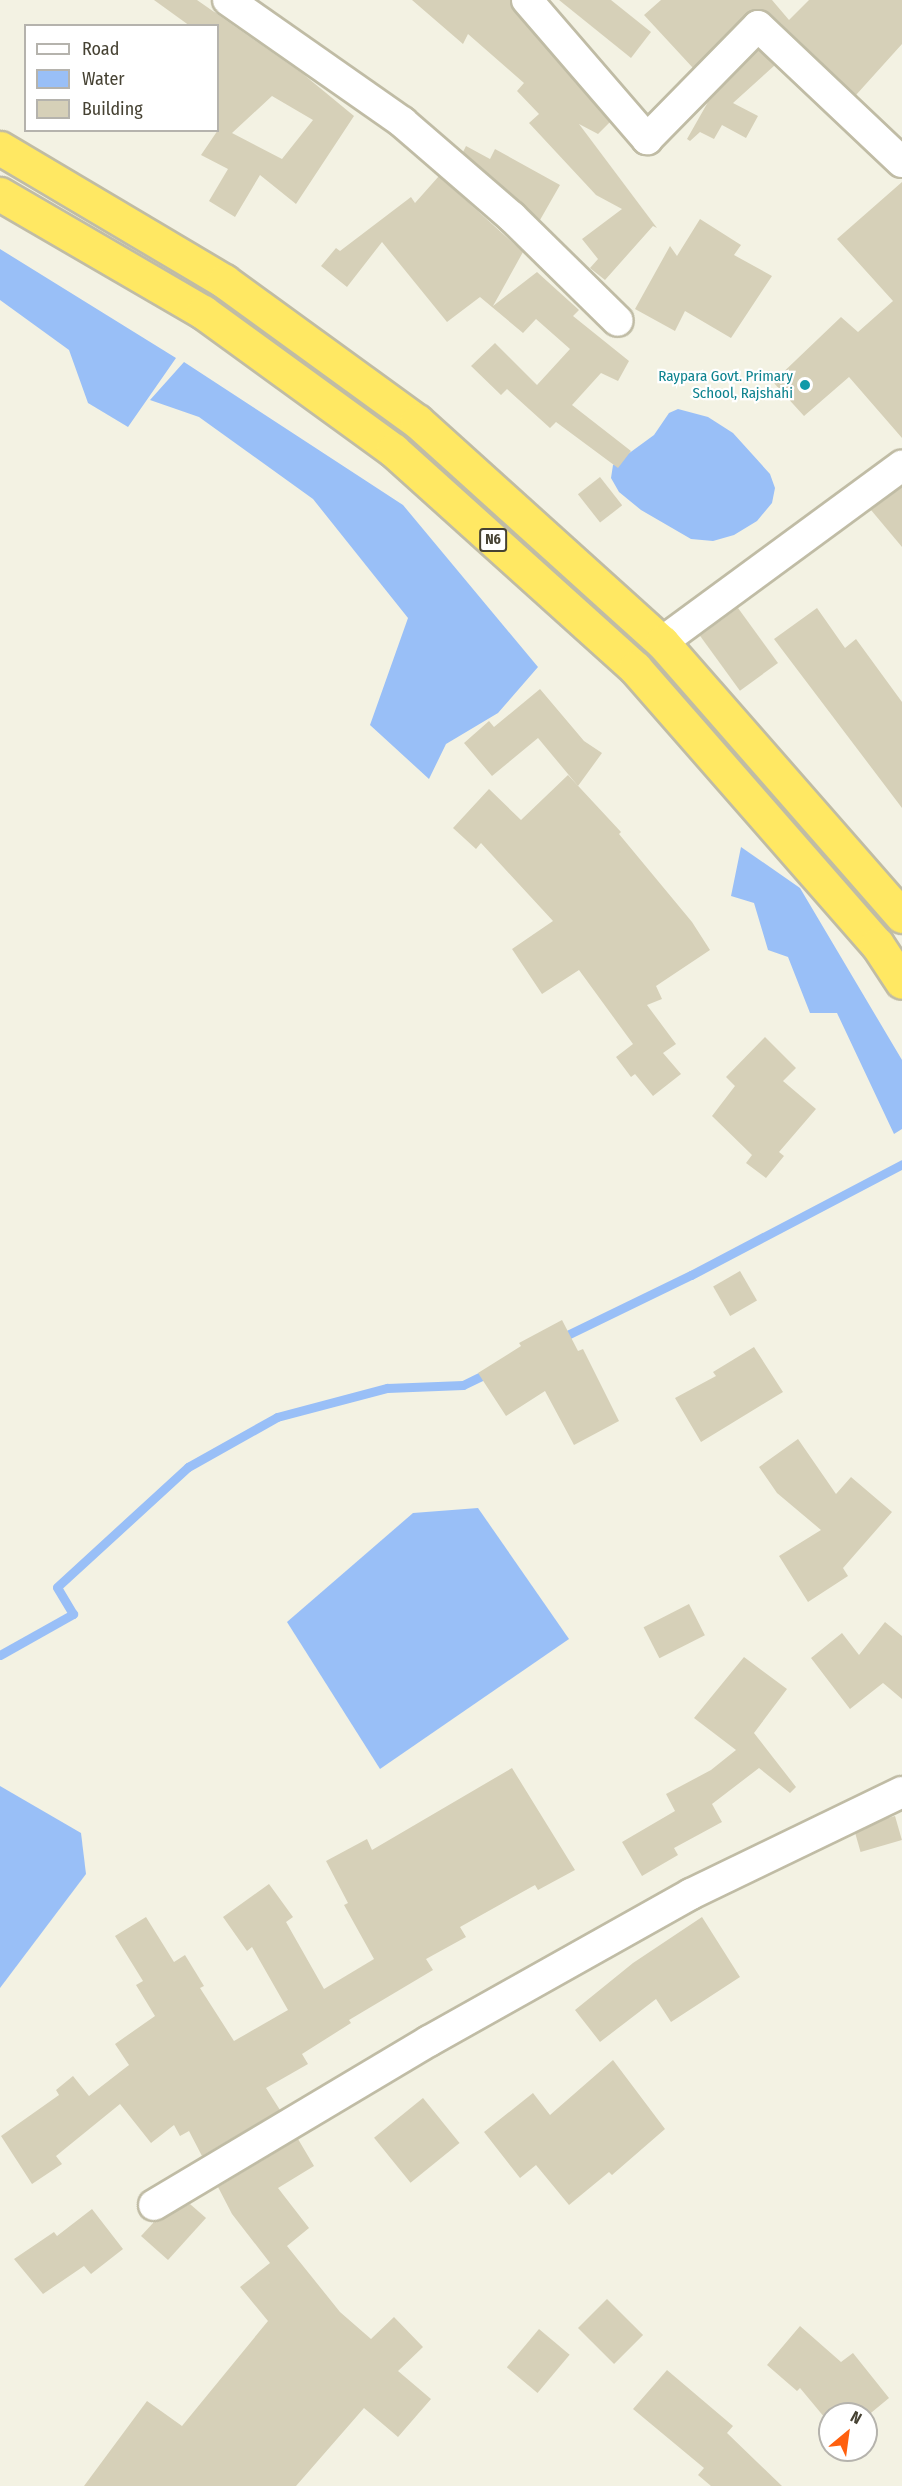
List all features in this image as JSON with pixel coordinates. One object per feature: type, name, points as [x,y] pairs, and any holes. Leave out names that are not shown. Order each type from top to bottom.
[{"type":"highway","name":"N6","points":[[0,148],[224,281],[417,421],[662,642],[902,916]]},
{"type":"highway","name":"N6","points":[[0,194],[203,312],[393,450],[636,668],[876,944],[902,982]]},
{"type":"street","points":[[228,0],[402,122],[512,217],[618,321]]},
{"type":"street","points":[[527,0],[647,139],[758,26],[902,162]]},
{"type":"street","points":[[662,642],[902,466]]},
{"type":"street","points":[[154,2205],[429,2041],[691,1894],[902,1792]]},
{"type":"water","points":[[0,249],[176,358],[128,427],[88,403],[69,350],[0,300]]},
{"type":"water","points":[[184,362],[403,505],[538,667],[498,713],[446,744],[429,779],[370,725],[408,618],[313,499],[199,417],[150,400]]},
{"type":"water","points":[[678,409],[708,417],[733,433],[770,474],[775,488],[772,503],[757,521],[734,535],[713,541],[691,539],[641,510],[619,492],[611,478],[613,465],[654,435],[669,413]]},
{"type":"water","points":[[741,847],[800,888],[902,1060],[902,1129],[894,1134],[837,1013],[810,1013],[788,957],[768,950],[754,903],[731,896]]},
{"type":"water","points":[[478,1508],[569,1639],[380,1769],[287,1622],[413,1513]]},
{"type":"water","points":[[0,1786],[81,1833],[86,1874],[0,1988]]},
{"type":"building","points":[[154,0],[197,0],[303,74],[354,116],[296,204],[260,175],[235,217],[209,201],[228,169],[201,155],[217,132],[219,132],[219,24],[187,24]],"holes":[[[272,96],[313,120],[282,159],[232,133]]]},
{"type":"building","points":[[412,0],[510,0],[514,11],[610,122],[598,134],[579,124],[657,228],[653,226],[605,280],[590,268],[598,259],[582,239],[622,209],[596,195],[529,123],[539,114],[517,91],[524,83],[468,34],[463,44]]},
{"type":"building","points":[[559,0],[611,0],[651,32],[631,58]]},
{"type":"building","points":[[661,0],[772,0],[789,20],[809,0],[902,0],[902,44],[856,95],[770,13],[754,9],[693,68],[644,15]]},
{"type":"building","points":[[758,50],[775,65],[733,103],[758,116],[746,138],[722,125],[714,139],[700,132],[690,141],[687,139],[708,102]]},
{"type":"building","points":[[466,146],[490,159],[495,149],[560,185],[540,220],[463,152]]},
{"type":"building","points":[[439,176],[523,252],[493,306],[537,272],[579,310],[573,316],[629,361],[618,381],[601,373],[572,405],[631,451],[618,468],[556,422],[550,428],[507,389],[501,395],[471,366],[495,343],[537,385],[570,349],[536,319],[523,333],[480,297],[447,322],[382,242],[347,287],[321,266],[336,248],[340,251],[411,197],[415,203]]},
{"type":"building","points":[[902,182],[902,438],[849,377],[804,416],[773,382],[841,317],[858,332],[893,301],[837,239]]},
{"type":"building","points":[[700,219],[741,245],[734,255],[772,276],[731,338],[685,311],[675,331],[635,309],[670,246],[677,256]]},
{"type":"building","points":[[600,477],[622,505],[600,523],[578,494]]},
{"type":"building","points":[[902,487],[902,547],[871,510]]},
{"type":"building","points":[[738,608],[778,663],[740,691],[700,636]]},
{"type":"building","points":[[817,608],[845,648],[856,639],[902,702],[902,808],[774,639]]},
{"type":"building","points":[[540,689],[584,741],[602,753],[578,786],[538,738],[492,776],[464,743],[489,721],[494,727]]},
{"type":"building","points":[[568,775],[621,832],[619,834],[692,922],[710,950],[656,986],[662,999],[647,1005],[676,1044],[663,1053],[681,1074],[653,1096],[635,1074],[631,1077],[616,1057],[633,1044],[579,970],[542,994],[512,949],[553,921],[481,843],[476,849],[453,828],[489,789],[521,820]]},
{"type":"building","points":[[765,1037],[796,1068],[783,1081],[816,1109],[779,1152],[784,1156],[766,1178],[746,1163],[752,1155],[712,1116],[735,1086],[726,1077]]},
{"type":"building","points":[[740,1271],[757,1300],[730,1316],[713,1286]]},
{"type":"building","points":[[562,1320],[578,1351],[583,1349],[619,1421],[574,1445],[545,1391],[506,1416],[478,1373],[521,1346],[519,1343]]},
{"type":"building","points":[[754,1347],[783,1392],[701,1442],[675,1398],[716,1376],[713,1372]]},
{"type":"building","points":[[798,1439],[836,1494],[851,1477],[892,1512],[843,1568],[848,1576],[808,1602],[779,1556],[821,1530],[777,1493],[759,1467]]},
{"type":"building","points":[[689,1604],[705,1635],[659,1658],[644,1627]]},
{"type":"building","points":[[885,1622],[902,1636],[902,1699],[883,1683],[850,1709],[811,1658],[842,1633],[859,1655]]},
{"type":"building","points":[[744,1657],[787,1689],[754,1733],[796,1787],[790,1793],[759,1768],[712,1804],[722,1822],[674,1848],[678,1855],[642,1876],[622,1842],[675,1811],[666,1794],[711,1770],[736,1750],[694,1718]]},
{"type":"building","points":[[512,1768],[575,1870],[538,1890],[535,1885],[460,1927],[466,1937],[426,1959],[433,1970],[349,2020],[351,2023],[302,2054],[308,2064],[266,2088],[280,2110],[202,2156],[189,2131],[180,2136],[174,2125],[151,2143],[120,2104],[56,2156],[62,2164],[32,2184],[1,2136],[59,2095],[56,2090],[73,2076],[89,2096],[129,2065],[115,2044],[155,2016],[136,1985],[143,1981],[115,1936],[146,1917],[174,1962],[185,1955],[204,1986],[200,1988],[234,2041],[288,2010],[252,1947],[247,1951],[223,1917],[269,1884],[293,1917],[286,1922],[324,1989],[374,1959],[344,1905],[348,1903],[326,1861],[367,1839],[372,1850]]},
{"type":"building","points":[[895,1816],[902,1840],[861,1852],[854,1828]]},
{"type":"building","points":[[702,1917],[740,1977],[671,2022],[656,1999],[600,2042],[575,2010],[633,1963]]},
{"type":"building","points":[[613,2060],[665,2129],[612,2175],[609,2172],[569,2205],[536,2165],[520,2178],[484,2132],[533,2093],[550,2115]]},
{"type":"building","points":[[423,2098],[460,2143],[411,2183],[374,2138]]},
{"type":"building","points":[[298,2139],[314,2166],[278,2188],[309,2228],[287,2246],[340,2312],[371,2339],[394,2317],[423,2347],[398,2371],[431,2399],[398,2437],[364,2408],[296,2486],[84,2486],[147,2401],[182,2426],[268,2321],[240,2287],[270,2263],[232,2214],[218,2187]]},
{"type":"building","points":[[190,2204],[206,2218],[168,2260],[141,2236],[154,2222]]},
{"type":"building","points":[[92,2209],[123,2249],[91,2274],[84,2266],[43,2294],[14,2259],[54,2232],[57,2236]]},
{"type":"building","points":[[607,2299],[643,2335],[614,2364],[578,2328]]},
{"type":"building","points":[[800,2326],[841,2362],[853,2353],[889,2398],[878,2407],[878,2402],[818,2402],[818,2410],[800,2388],[797,2391],[767,2365]]},
{"type":"building","points":[[539,2329],[570,2355],[538,2393],[507,2367]]},
{"type":"building","points":[[667,2370],[733,2426],[727,2433],[782,2486],[711,2486],[698,2475],[704,2468],[633,2409]]},
{"type":"waterway","points":[[559,1339],[691,1275],[902,1164]]},
{"type":"waterway","points":[[0,1655],[73,1614],[57,1587],[188,1467],[277,1417],[387,1388],[463,1385],[490,1372]]},
{"type":"place","name":"Raypara Govt. Primary School, Rajshahi","points":[[805,385]]}]
